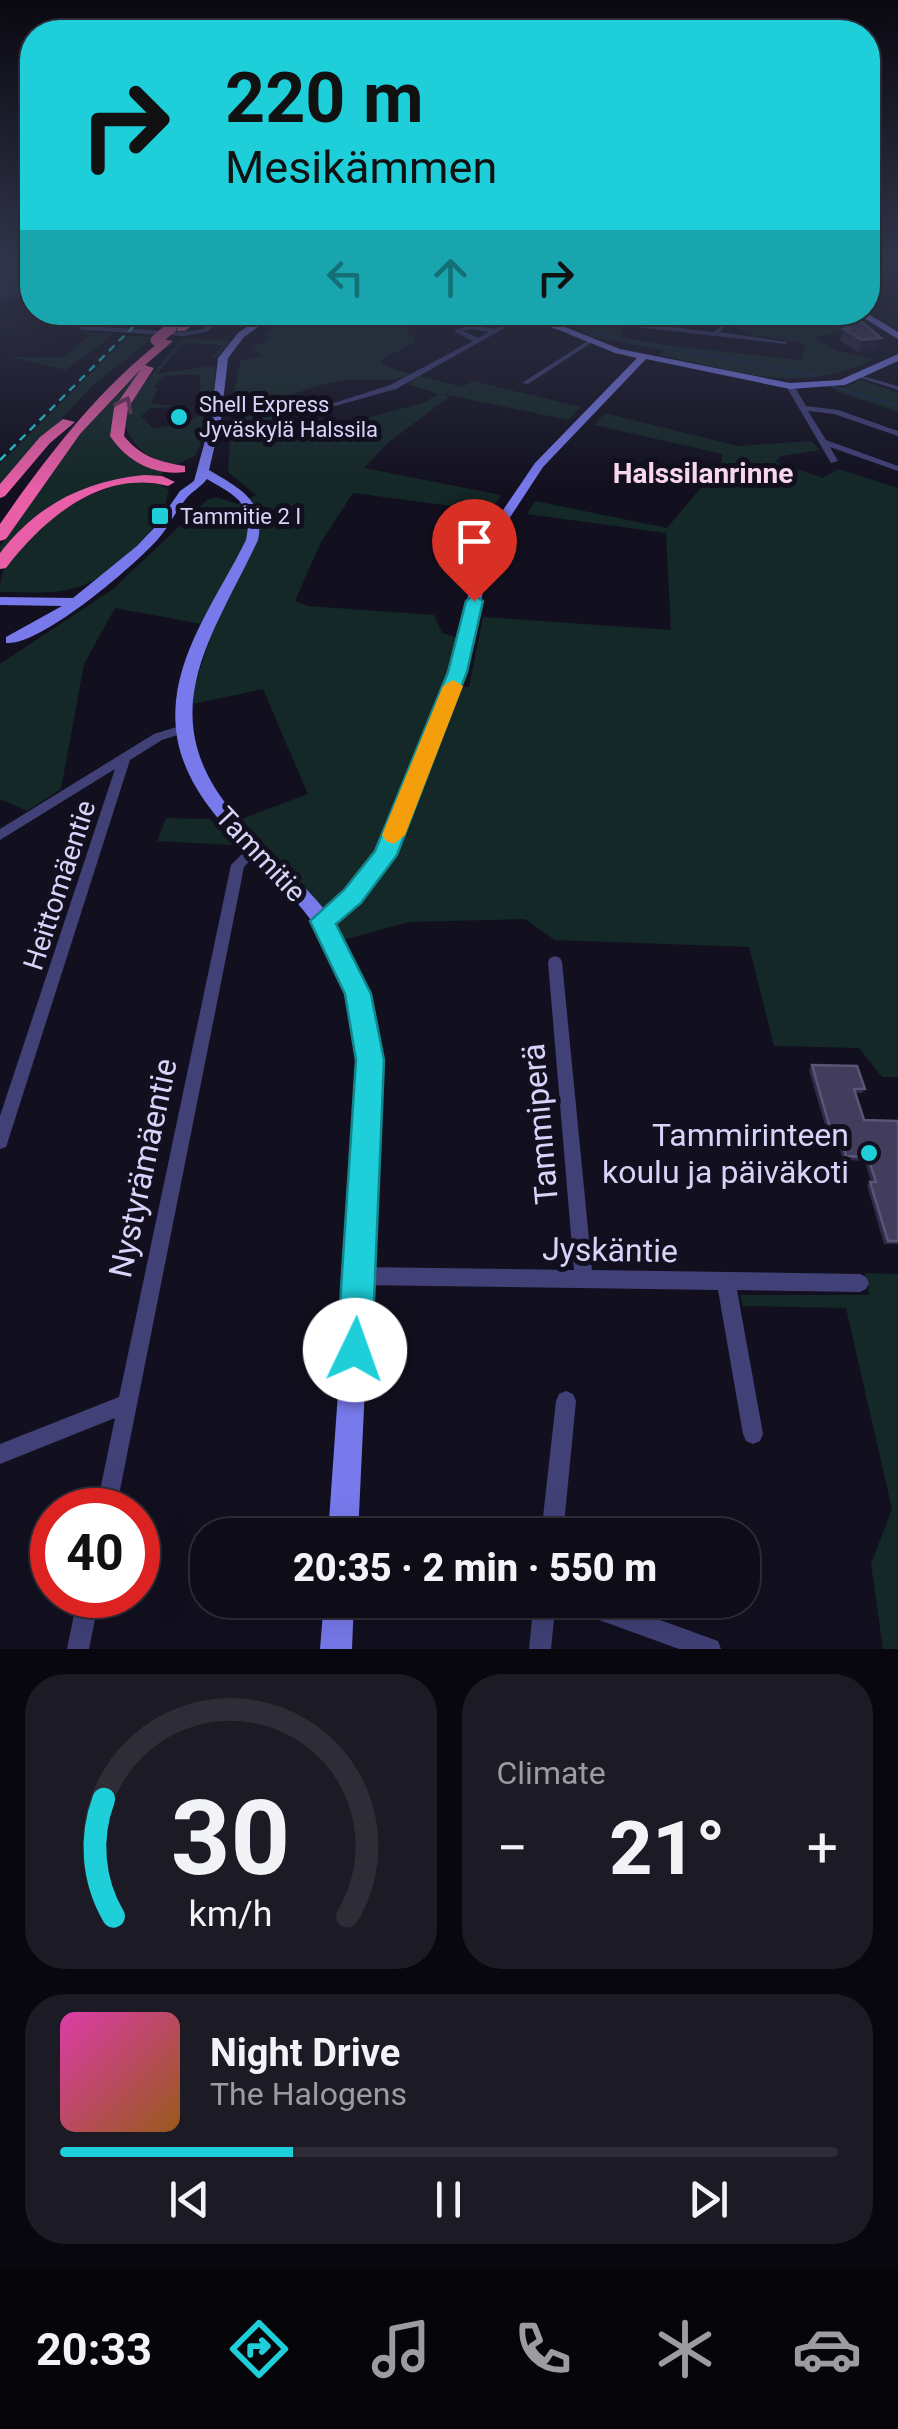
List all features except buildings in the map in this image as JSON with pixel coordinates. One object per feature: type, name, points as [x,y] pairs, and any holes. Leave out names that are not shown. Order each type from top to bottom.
[{"type":"highway","points":[[0,492],[46,440],[166,338]]},
{"type":"highway","points":[[0,536],[76,427],[166,338]]},
{"type":"highway","points":[[167,338],[129,394],[116,428],[122,444],[135,455],[175,475]]},
{"type":"highway","points":[[0,516],[68,422]]},
{"type":"highway","points":[[0,564],[33,522],[64,500],[106,485],[175,475]]},
{"type":"street","points":[[5,644],[107,577],[151,539],[178,501],[201,478],[223,358],[240,338]]},
{"type":"street","points":[[473,338],[478,340]]},
{"type":"street","points":[[335,404],[394,388],[481,338]]},
{"type":"street","points":[[580,338],[642,358],[790,386],[829,386],[898,357]]},
{"type":"street","points":[[761,338],[785,342]]},
{"type":"street","points":[[526,383],[589,342]]},
{"type":"street","points":[[322,921],[366,882],[389,846],[458,672],[480,578],[503,519],[539,466],[642,358]]},
{"type":"street","points":[[860,376],[898,388]]},
{"type":"street","points":[[790,386],[834,461]]},
{"type":"street","points":[[802,408],[836,412],[898,434]]},
{"type":"street","points":[[821,441],[898,469]]},
{"type":"street","points":[[175,475],[208,445]]},
{"type":"street","points":[[175,475],[201,478]]},
{"type":"street","points":[[175,475],[201,478]]},
{"type":"street","points":[[175,475],[178,501]]},
{"type":"street","name":"Tammitie","points":[[201,478],[234,489],[256,515],[254,532],[194,661],[185,693],[182,729],[196,776],[221,814],[322,921],[358,994],[370,1060],[344,1518]]},
{"type":"street","points":[[0,598],[70,600]]},
{"type":"street","points":[[0,835],[158,736],[182,729]]},
{"type":"street","name":"Heittomäentie","points":[[0,1141],[125,757]]},
{"type":"street","name":"Nystyrämäentie","points":[[111,1488],[238,865],[245,854],[256,848]]},
{"type":"street","name":"Tammiperä","points":[[555,962],[584,1280]]},
{"type":"street","name":"Jyskäntie","points":[[359,1276],[860,1283]]},
{"type":"street","points":[[726,1282],[752,1434]]},
{"type":"street","points":[[554,1518],[566,1401]]},
{"type":"street","points":[[0,1454],[128,1403]]},
{"type":"street","points":[[78,1649],[84,1618]]},
{"type":"street","points":[[336,1649],[338,1618]]},
{"type":"street","points":[[540,1649],[543,1618]]},
{"type":"street","points":[[624,1618],[710,1649]]},
{"type":"green space","points":[[87,338],[109,338],[66,370],[10,357],[65,357]]},
{"type":"green space","points":[[126,338],[153,338],[93,385],[0,484],[0,464]]},
{"type":"green space","points":[[183,338],[230,341],[215,358],[212,357],[223,345],[183,343],[157,374],[216,365],[213,402],[201,404],[200,374],[163,376],[154,387],[158,389],[151,404],[194,407],[151,408],[141,416],[153,428],[187,423],[205,411],[211,414],[196,455],[173,466],[142,450],[123,421],[131,399]]},
{"type":"green space","points":[[271,338],[413,338],[416,342],[380,360],[382,365],[410,374],[388,380],[347,380],[308,389],[285,398],[275,417],[333,427],[423,403],[439,394],[407,384],[420,376],[462,387],[473,381],[581,407],[568,420],[443,394],[449,397],[389,442],[364,468],[501,495],[491,511],[353,493],[321,542],[295,601],[308,606],[434,615],[442,633],[461,639],[448,686],[469,687],[483,617],[671,630],[666,533],[527,514],[535,501],[667,528],[721,464],[723,454],[594,425],[605,413],[737,446],[811,441],[820,450],[780,456],[776,462],[823,478],[838,469],[898,488],[898,1077],[882,1077],[859,1048],[774,1046],[749,947],[555,940],[525,919],[409,922],[339,941],[236,821],[308,794],[263,689],[188,705],[210,639],[202,624],[115,608],[84,664],[61,789],[27,811],[0,799],[0,664],[113,589],[207,500],[216,497],[238,504],[256,495],[228,472],[232,400],[241,360],[265,356],[251,349]]},
{"type":"green space","points":[[601,338],[801,360],[805,344],[770,338],[816,338],[837,351],[875,359],[819,376],[768,377],[660,355],[665,351]]},
{"type":"green space","points":[[162,348],[139,372],[113,419],[131,456],[163,472],[161,475],[57,504],[21,532],[0,557],[0,546],[91,416]]},
{"type":"green space","points":[[860,380],[898,392],[898,412],[835,391]]},
{"type":"green space","points":[[134,482],[156,482],[169,490],[148,535],[123,561],[69,590],[0,592],[4,570],[29,533],[69,505]]},
{"type":"green space","points":[[166,818],[210,819],[233,845],[157,841]]},
{"type":"green space","points":[[865,1273],[898,1274],[898,1649],[883,1649],[871,1564],[892,1509],[846,1308],[743,1306],[740,1295],[869,1295]]},
{"type":"waterway","points":[[618,338],[816,376]]},
{"type":"waterway","points":[[831,386],[898,406]]},
{"type":"railway","points":[[0,460],[122,338]]},
{"type":"slow traffic","points":[[394,835],[453,686]]},
{"type":"place","name":"Shell Express Jyväskylä Halssila","points":[[179,417]]},
{"type":"place","name":"Tammitie 2 I","points":[[160,516]]},
{"type":"place","name":"Tammirinteen koulu ja päiväkoti","points":[[869,1153]]},
{"type":"district","name":"Halssilanrinne","points":[[703,473]]},
{"type":"route","points":[[355,1350],[370,1060],[358,994],[322,921],[352,896],[385,855],[458,672],[474,601]]}]
